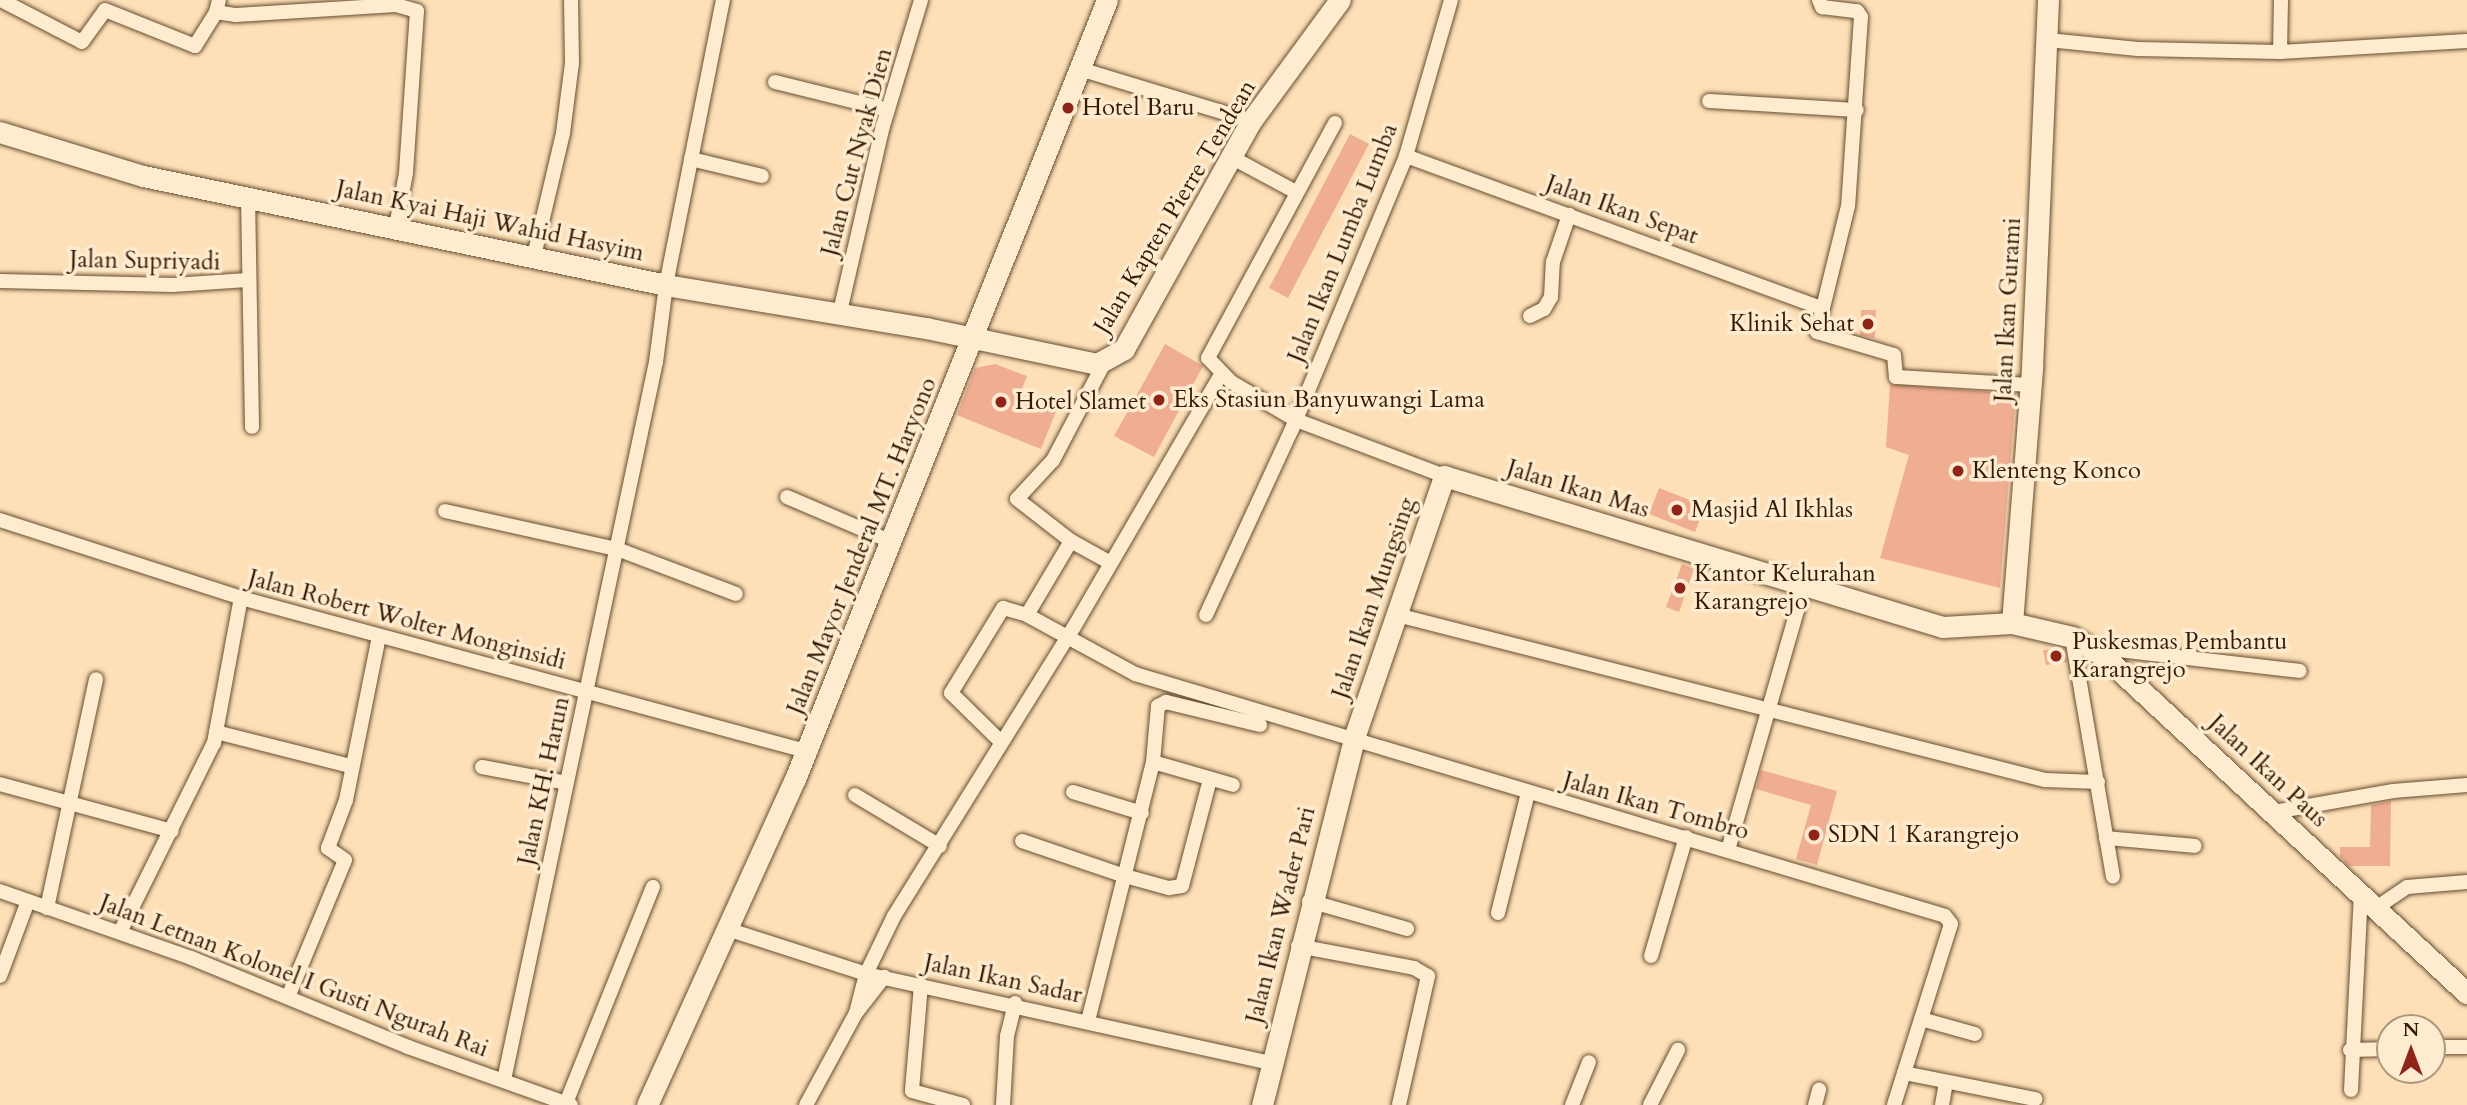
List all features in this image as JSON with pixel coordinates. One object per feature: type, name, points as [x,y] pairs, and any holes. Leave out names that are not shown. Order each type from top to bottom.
[{"type":"main road","name":"Jalan Mayor Jenderal MT. Haryono","points":[[647,1105],[806,751],[975,337],[1107,0]]},
{"type":"main road","name":"Jalan Kapten Pierre Tendean","points":[[975,337],[1104,363],[1117,357],[1132,337],[1251,121],[1340,0]]},
{"type":"main road","name":"Jalan Ikan Gurami","points":[[2012,623],[2031,385],[2048,0]]},
{"type":"main road","name":"Jalan Kyai Haji Wahid Hasyim","points":[[0,132],[143,176],[666,285],[975,337]]},
{"type":"main road","name":"Jalan Ikan Mas","points":[[1444,475],[1943,627],[2012,623]]},
{"type":"main road","name":"Jalan Ikan Mungsing","points":[[1354,738],[1444,475]]},
{"type":"main road","name":"Jalan Ikan Paus","points":[[2012,623],[2080,642],[2274,812],[2467,993]]},
{"type":"main road","name":"Jalan Ikan Wader Pari","points":[[1262,1105],[1309,901],[1354,738]]},
{"type":"street","points":[[1,0],[82,42],[105,10],[195,46],[218,6],[274,17],[396,5],[417,11],[406,173],[396,227]]},
{"type":"street","points":[[534,256],[563,133],[572,63],[571,0]]},
{"type":"street","name":"Jalan KH. Harun","points":[[504,1080],[656,362],[666,285],[723,0]]},
{"type":"street","name":"Jalan Cut Nyak Dien","points":[[839,316],[888,110],[922,0]]},
{"type":"street","name":"Jalan Ikan Lumba Lumba","points":[[1206,615],[1296,420],[1406,156],[1451,0]]},
{"type":"street","points":[[1819,0],[1822,7],[1860,13],[1857,110],[1847,213],[1817,332],[1892,354],[1894,377],[2031,385]]},
{"type":"street","points":[[2280,52],[2281,0]]},
{"type":"street","points":[[2048,40],[2138,50],[2280,52],[2467,41]]},
{"type":"street","points":[[1080,69],[1251,121]]},
{"type":"street","points":[[775,82],[888,110]]},
{"type":"street","points":[[1709,102],[1857,110]]},
{"type":"street","points":[[856,1013],[866,974],[894,916],[940,845],[999,740],[1067,638],[1221,374],[1210,363],[1209,350],[1335,123]]},
{"type":"street","name":"Jalan Ikan Sepat","points":[[1406,156],[1822,308]]},
{"type":"street","points":[[1231,157],[1296,192]]},
{"type":"street","points":[[691,159],[762,176]]},
{"type":"street","name":"Jalan Supriyadi","points":[[0,281],[173,285],[247,280],[248,196]]},
{"type":"street","points":[[1530,317],[1544,309],[1551,297],[1553,262],[1569,215]]},
{"type":"street","points":[[247,280],[252,427]]},
{"type":"street","points":[[1104,363],[1053,460],[1017,496],[1020,506],[1071,541],[1109,562]]},
{"type":"street","name":"Jalan Ikan Mas","points":[[1221,374],[1296,420],[1444,475]]},
{"type":"street","points":[[787,497],[892,542]]},
{"type":"street","points":[[445,511],[617,549],[736,594]]},
{"type":"street","name":"Jalan Robert Wolter Monginsidi","points":[[0,520],[241,598],[806,751]]},
{"type":"street","points":[[999,740],[951,693],[1003,608],[1027,615],[1071,541]]},
{"type":"street","points":[[1728,850],[1805,584]]},
{"type":"street","points":[[120,932],[172,831],[216,732],[241,598]]},
{"type":"street","name":"Jalan Ikan Tombro","points":[[1027,615],[1124,668],[1528,793],[1686,837],[1945,916],[1951,924],[1920,1019]]},
{"type":"street","points":[[1397,615],[1766,713],[2045,780],[2098,782]]},
{"type":"street","points":[[288,997],[345,860],[328,848],[346,800],[350,765],[379,636]]},
{"type":"street","points":[[2112,877],[2080,642],[2301,671]]},
{"type":"street","points":[[47,908],[96,679]]},
{"type":"street","points":[[1087,1021],[1142,813],[1163,702],[1260,725]]},
{"type":"street","points":[[216,732],[350,765]]},
{"type":"street","points":[[1153,762],[1233,785]]},
{"type":"street","points":[[482,767],[567,783]]},
{"type":"street","points":[[1023,841],[1125,876],[1169,888],[1182,886],[1210,779]]},
{"type":"street","points":[[0,784],[68,800],[172,831]]},
{"type":"street","points":[[2274,812],[2393,791],[2467,785]]},
{"type":"street","points":[[1073,792],[1142,813]]},
{"type":"street","points":[[1498,913],[1528,793]]},
{"type":"street","points":[[855,795],[940,845]]},
{"type":"street","points":[[1651,956],[1686,837]]},
{"type":"street","points":[[2106,838],[2195,846]]},
{"type":"street","points":[[2351,1090],[2350,1050],[2369,901],[2407,887],[2467,882]]},
{"type":"street","points":[[569,1104],[653,887]]},
{"type":"street","name":"Jalan Letnan Kolonel I Gusti Ngurah Rai","points":[[0,891],[120,932],[569,1104]]},
{"type":"street","points":[[0,976],[28,901]]},
{"type":"street","points":[[1309,901],[1407,929]]},
{"type":"street","name":"Jalan Ikan Sadar","points":[[727,929],[866,974],[1015,1003],[1272,1063]]},
{"type":"street","points":[[1298,946],[1414,968],[1428,976],[1399,1105]]},
{"type":"street","points":[[806,1105],[856,1013],[884,977]]},
{"type":"street","points":[[921,985],[912,1091],[963,1105]]},
{"type":"street","points":[[1003,1105],[1007,1036],[1015,1003]]},
{"type":"street","points":[[1894,1105],[1920,1019],[1975,1034]]},
{"type":"street","points":[[2446,1047],[2467,1046]]},
{"type":"street","points":[[2350,1050],[2376,1049]]},
{"type":"street","points":[[1650,1105],[1678,1050]]},
{"type":"street","points":[[1572,1105],[1589,1062]]},
{"type":"street","points":[[1904,1073],[2035,1099]]},
{"type":"street","points":[[1942,1105],[1946,1083]]},
{"type":"street","points":[[1815,1105],[1819,1090]]},
{"type":"building","points":[[1350,134],[1369,144],[1288,298],[1269,288]]},
{"type":"building","name":"Klinik Sehat","points":[[1861,310],[1876,310],[1875,338],[1860,335]]},
{"type":"building","name":"Eks Stasiun Banyuwangi Lama","points":[[1165,344],[1203,366],[1154,457],[1114,436]]},
{"type":"building","name":"Hotel Slamet","points":[[995,364],[1027,376],[1020,394],[1057,409],[1041,449],[957,415],[975,368]]},
{"type":"building","name":"Klenteng Konco","points":[[1890,384],[2016,394],[2000,588],[1880,558],[1909,455],[1886,447]]},
{"type":"building","name":"Masjid Al Ikhlas","points":[[1659,488],[1705,506],[1695,532],[1649,514]]},
{"type":"building","name":"Kantor Kelurahan Karangrejo","points":[[1682,564],[1694,569],[1679,612],[1666,607]]},
{"type":"building","name":"Puskesmas Pembantu Karangrejo","points":[[2064,649],[2067,662],[2046,665],[2043,650]]},
{"type":"building","name":"SDN 1 Karangrejo","points":[[1761,770],[1837,791],[1817,865],[1796,859],[1811,805],[1756,789]]},
{"type":"building","points":[[2391,801],[2390,866],[2349,866],[2340,857],[2340,847],[2370,847],[2371,805]]},
{"type":"place","name":"Hotel Baru","points":[[1068,108]]},
{"type":"place","name":"Klinik Sehat","points":[[1868,324]]},
{"type":"place","name":"Eks Stasiun Banyuwangi Lama","points":[[1159,400]]},
{"type":"place","name":"Hotel Slamet","points":[[1001,402]]},
{"type":"place","name":"Klenteng Konco","points":[[1958,471]]},
{"type":"place","name":"Masjid Al Ikhlas","points":[[1677,510]]},
{"type":"place","name":"Kantor Kelurahan Karangrejo","points":[[1680,588]]},
{"type":"place","name":"Puskesmas Pembantu Karangrejo","points":[[2056,656]]},
{"type":"place","name":"SDN 1 Karangrejo","points":[[1814,835]]}]
